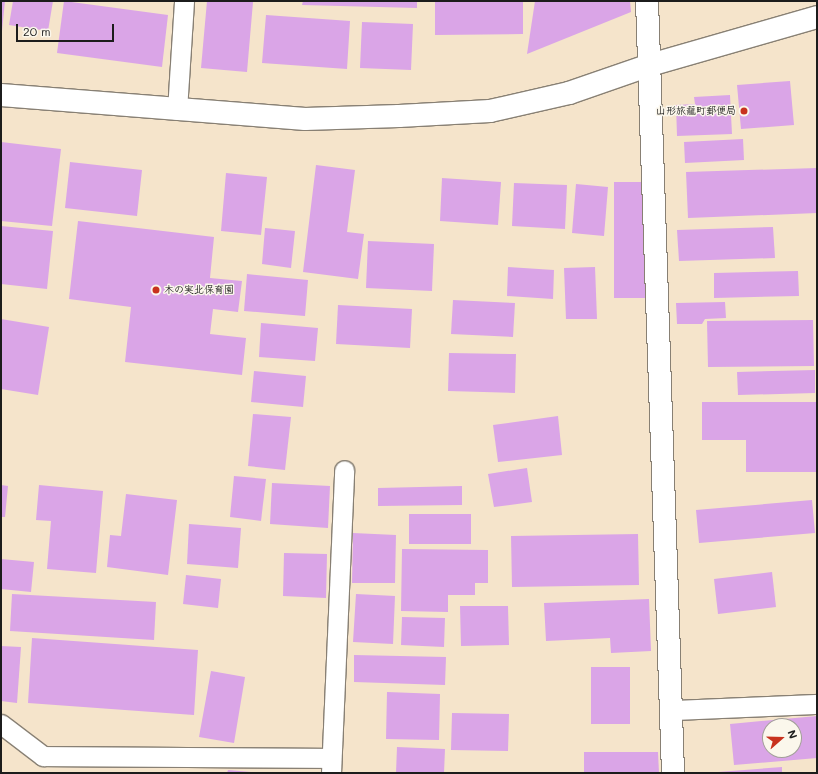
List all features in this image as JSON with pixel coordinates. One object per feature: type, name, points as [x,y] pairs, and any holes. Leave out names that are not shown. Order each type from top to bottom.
[{"type":"street","points":[[647,1],[673,773]]},
{"type":"street","points":[[1,95],[305,119],[490,111],[569,94],[650,65],[817,16]]},
{"type":"lane","points":[[177,110],[184,1]]},
{"type":"lane","points":[[1,724],[43,756],[331,765],[344,470]]},
{"type":"lane","points":[[672,710],[817,704]]},
{"type":"building","points":[[1,1],[5,1],[2,31],[1,31]]},
{"type":"building","points":[[13,1],[53,1],[48,31],[9,25]]},
{"type":"building","points":[[64,1],[168,15],[162,67],[57,53]]},
{"type":"building","points":[[207,1],[253,2],[247,72],[201,68]]},
{"type":"building","points":[[303,1],[417,1],[417,8],[302,5]]},
{"type":"building","points":[[435,1],[523,1],[523,34],[435,35]]},
{"type":"building","points":[[535,1],[630,1],[631,12],[527,54]]},
{"type":"building","points":[[266,15],[350,21],[347,69],[262,63]]},
{"type":"building","points":[[362,22],[413,24],[411,70],[360,68]]},
{"type":"building","points":[[790,81],[794,125],[741,129],[737,85]]},
{"type":"building","points":[[730,95],[732,134],[677,136],[676,105],[695,104],[694,97]]},
{"type":"building","points":[[743,139],[744,160],[685,163],[684,142]]},
{"type":"building","points":[[1,142],[61,149],[52,226],[1,221]]},
{"type":"building","points":[[70,162],[142,170],[137,216],[65,208]]},
{"type":"building","points":[[316,165],[355,170],[347,232],[364,234],[358,279],[303,272]]},
{"type":"building","points":[[817,168],[817,213],[688,218],[686,172]]},
{"type":"building","points":[[226,173],[267,177],[261,235],[221,231]]},
{"type":"building","points":[[442,178],[501,182],[498,225],[440,221]]},
{"type":"building","points":[[614,182],[648,182],[648,298],[614,298]]},
{"type":"building","points":[[514,183],[567,185],[565,229],[512,226]]},
{"type":"building","points":[[576,184],[608,187],[604,236],[572,233]]},
{"type":"building","name":"木の実北保育園","points":[[78,221],[214,237],[210,278],[242,281],[238,312],[213,309],[210,334],[246,338],[242,375],[125,362],[131,307],[69,299]]},
{"type":"building","points":[[1,226],[53,231],[47,289],[1,284]]},
{"type":"building","points":[[773,227],[775,258],[679,261],[677,230]]},
{"type":"building","points":[[265,228],[295,231],[291,268],[262,264]]},
{"type":"building","points":[[368,241],[434,244],[432,291],[366,288]]},
{"type":"building","points":[[508,267],[554,270],[553,299],[507,296]]},
{"type":"building","points":[[595,267],[597,319],[566,319],[564,268]]},
{"type":"building","points":[[798,271],[799,296],[714,298],[714,273]]},
{"type":"building","points":[[247,274],[308,280],[305,316],[244,311]]},
{"type":"building","points":[[453,300],[515,303],[513,337],[451,334]]},
{"type":"building","points":[[725,302],[726,318],[705,319],[702,324],[677,324],[676,303]]},
{"type":"building","points":[[338,305],[412,309],[410,348],[336,344]]},
{"type":"building","points":[[1,319],[49,327],[38,395],[1,389]]},
{"type":"building","points":[[813,320],[814,366],[708,367],[707,321]]},
{"type":"building","points":[[261,323],[318,328],[315,361],[259,357]]},
{"type":"building","points":[[449,353],[516,354],[515,393],[448,391]]},
{"type":"building","points":[[815,370],[815,393],[738,395],[737,372]]},
{"type":"building","points":[[254,371],[306,376],[303,407],[251,402]]},
{"type":"building","points":[[702,402],[816,402],[816,472],[746,472],[746,440],[702,440]]},
{"type":"building","points":[[253,414],[291,417],[285,470],[248,466]]},
{"type":"building","points":[[558,416],[562,455],[498,462],[493,425]]},
{"type":"building","points":[[527,468],[532,502],[494,507],[488,474]]},
{"type":"building","points":[[234,476],[266,479],[261,521],[230,517]]},
{"type":"building","points":[[272,483],[330,486],[328,528],[270,524]]},
{"type":"building","points":[[1,485],[8,486],[5,517],[1,517]]},
{"type":"building","points":[[39,485],[103,491],[96,573],[47,569],[51,521],[36,520]]},
{"type":"building","points":[[462,486],[462,505],[378,506],[378,488]]},
{"type":"building","points":[[126,494],[177,500],[168,575],[107,567],[110,535],[121,536]]},
{"type":"building","points":[[812,500],[815,533],[699,543],[696,510]]},
{"type":"building","points":[[409,514],[471,514],[471,544],[409,544]]},
{"type":"building","points":[[189,524],[241,528],[238,568],[187,564]]},
{"type":"building","points":[[353,533],[396,535],[395,583],[352,583]]},
{"type":"building","points":[[638,534],[639,585],[512,587],[511,536]]},
{"type":"building","points":[[402,549],[488,550],[488,583],[475,583],[475,595],[448,595],[448,612],[401,611]]},
{"type":"building","points":[[284,553],[327,554],[326,598],[283,596]]},
{"type":"building","points":[[1,559],[34,562],[31,592],[1,589]]},
{"type":"building","points":[[772,572],[776,607],[718,614],[714,579]]},
{"type":"building","points":[[186,575],[221,579],[218,608],[183,604]]},
{"type":"building","points":[[12,594],[156,602],[154,640],[10,631]]},
{"type":"building","points":[[356,594],[395,596],[393,644],[353,642]]},
{"type":"building","points":[[649,599],[651,651],[611,653],[610,638],[546,641],[544,603]]},
{"type":"building","points":[[460,606],[508,606],[509,645],[461,646]]},
{"type":"building","points":[[402,617],[445,618],[444,647],[401,645]]},
{"type":"building","points":[[32,638],[198,650],[194,715],[28,703]]},
{"type":"building","points":[[1,646],[21,647],[17,703],[1,701]]},
{"type":"building","points":[[354,655],[446,657],[445,685],[354,682]]},
{"type":"building","points":[[591,667],[630,667],[630,724],[591,724]]},
{"type":"building","points":[[211,671],[245,677],[234,743],[199,737]]},
{"type":"building","points":[[387,692],[440,694],[439,740],[386,739]]},
{"type":"building","points":[[452,713],[509,714],[508,751],[451,750]]},
{"type":"building","points":[[817,716],[817,758],[734,765],[730,724],[762,721],[762,758],[802,758],[802,718],[795,718]]},
{"type":"building","points":[[397,747],[445,749],[444,773],[396,773]]},
{"type":"building","points":[[584,752],[658,752],[659,773],[584,773]]},
{"type":"building","points":[[782,767],[782,773],[718,773],[718,772]]},
{"type":"building","points":[[228,770],[251,772],[251,773],[227,773]]},
{"type":"place","name":"山形旅籠町郵便局","points":[[744,111]]},
{"type":"place","name":"木の実北保育園","points":[[156,290]]}]
